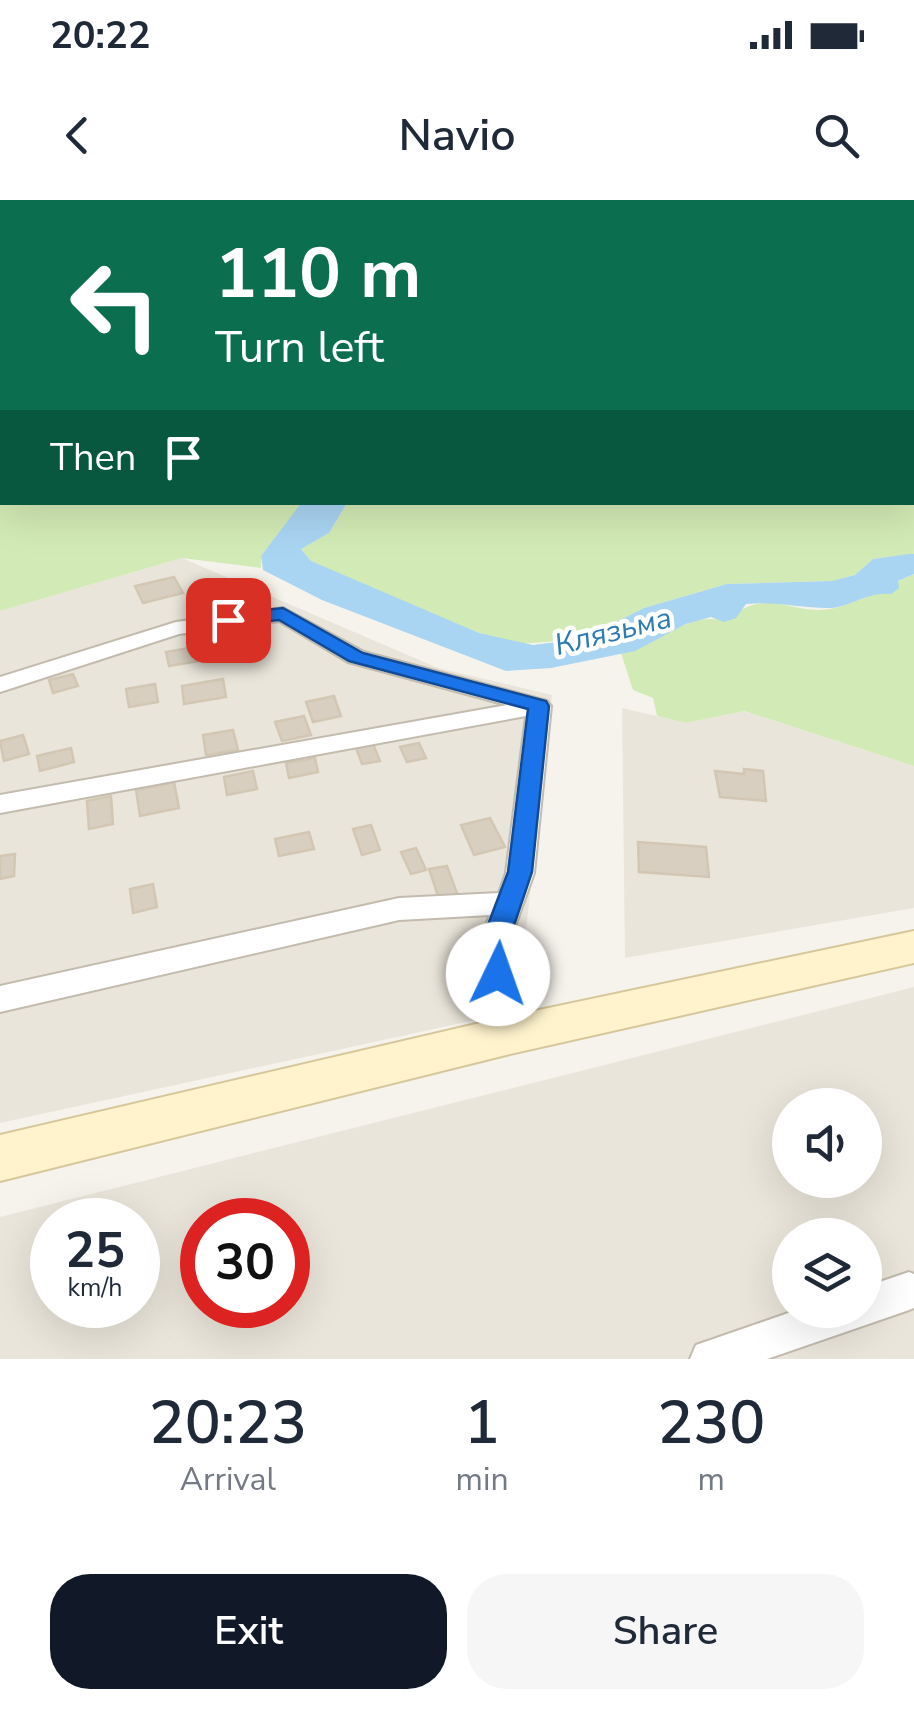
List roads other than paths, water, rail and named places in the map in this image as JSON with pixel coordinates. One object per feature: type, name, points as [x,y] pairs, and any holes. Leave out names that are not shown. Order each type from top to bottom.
[{"type":"street","points":[[0,685],[176,628],[283,614],[356,657],[539,706]]},
{"type":"street","points":[[0,804],[539,706]]},
{"type":"street","points":[[506,1036],[494,943],[520,872],[539,706]]},
{"type":"street","points":[[0,999],[399,909],[509,903]]},
{"type":"street","points":[[0,1158],[506,1036],[914,947]]},
{"type":"street","points":[[882,1301],[909,1292]]},
{"type":"street","points":[[710,1359],[801,1328]]},
{"type":"water","name":"Клязьма","points":[[300,505],[346,505],[329,533],[301,549],[311,561],[479,633],[533,645],[582,639],[644,608],[727,584],[832,581],[855,575],[873,559],[909,554],[914,554],[914,574],[898,581],[899,588],[891,594],[836,607],[746,604],[736,618],[724,622],[711,617],[686,624],[635,651],[551,668],[506,671],[322,600],[263,570],[261,556]]}]
